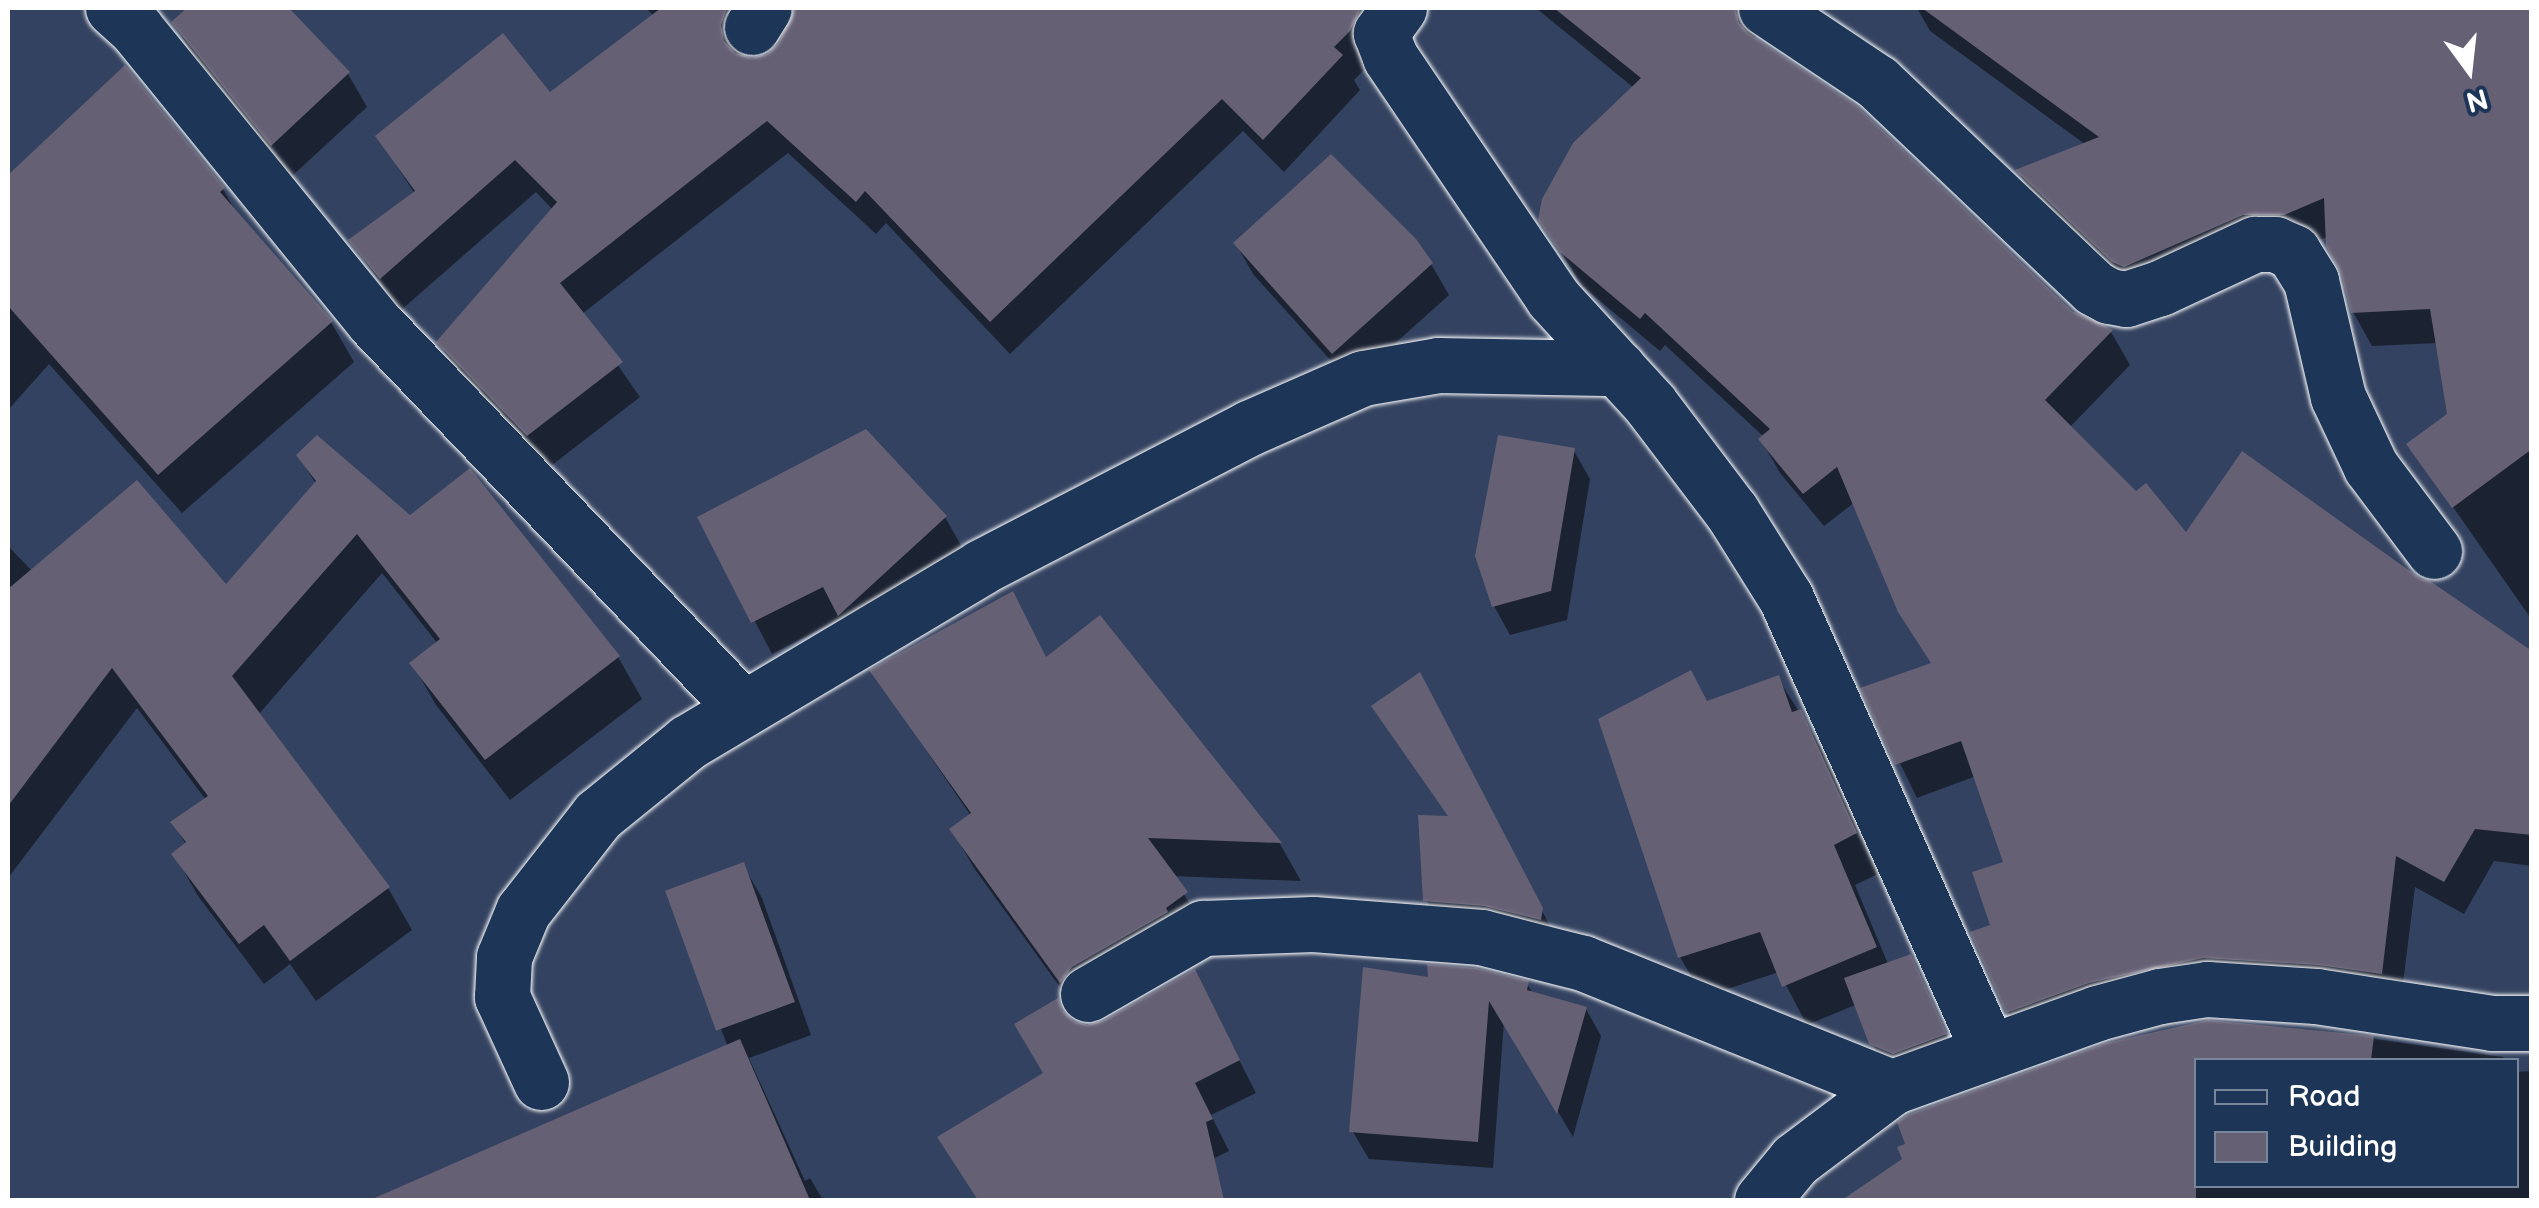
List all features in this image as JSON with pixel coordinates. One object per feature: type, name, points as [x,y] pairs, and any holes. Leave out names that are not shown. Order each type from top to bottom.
[{"type":"street","points":[[113,8],[136,29],[374,322],[744,708]]},
{"type":"street","points":[[1399,8],[1381,33],[1390,57],[1553,298],[1618,368],[1732,512],[1786,598],[1989,1052]]},
{"type":"street","points":[[1766,8],[1877,82],[2094,288],[2109,296],[2126,300],[2143,294],[2256,244],[2274,244],[2293,252],[2311,280],[2338,397],[2371,467],[2434,551]]},
{"type":"street","points":[[540,1082],[502,997],[504,957],[523,911],[598,815],[688,742],[980,567],[1249,428],[1363,378],[1438,365],[1618,368]]},
{"type":"street","points":[[1088,994],[1203,928],[1313,924],[1481,937],[1584,963],[1892,1087]]},
{"type":"street","points":[[1762,1200],[1795,1160],[1892,1087],[2097,1013],[2206,989],[2316,996],[2492,1023],[2532,1023]]},
{"type":"building","points":[[187,8],[289,8],[350,72],[271,146],[171,22]]},
{"type":"building","points":[[661,8],[727,8],[721,25],[724,41],[735,53],[752,58],[767,54],[778,44],[795,8],[1361,8],[1350,31],[1334,47],[1343,55],[1263,140],[1222,99],[990,322],[865,191],[856,202],[767,121],[560,283],[623,362],[527,436],[436,342],[557,202],[515,160],[380,279],[348,240],[415,191],[375,136],[503,33],[550,92]]},
{"type":"building","points":[[1554,8],[1735,8],[1739,23],[1748,33],[1857,106],[2072,311],[2113,330],[2045,400],[2136,491],[2146,483],[2186,532],[2242,451],[2421,579],[2430,581],[2532,651],[2532,835],[2475,829],[2444,882],[2396,856],[2382,974],[2318,965],[2203,958],[2089,983],[2006,1013],[1970,932],[1990,925],[1972,872],[2003,862],[1961,741],[1895,765],[1860,688],[1931,663],[1898,612],[1837,467],[1803,494],[1758,439],[1770,429],[1645,313],[1640,319],[1560,252],[1538,220],[1542,199],[1573,143],[1641,78]]},
{"type":"building","points":[[1922,8],[2532,8],[2532,449],[2452,508],[2406,444],[2447,414],[2430,309],[2351,313],[2341,273],[2326,246],[2324,198],[2284,215],[2243,215],[2124,267],[2112,262],[2015,170],[2099,137]]},
{"type":"building","points":[[125,65],[225,188],[220,192],[333,321],[158,475],[8,306],[8,175]]},
{"type":"building","points":[[1331,154],[1416,239],[1433,263],[1332,354],[1233,243]]},
{"type":"building","points":[[866,429],[947,516],[838,616],[823,587],[751,623],[697,517]]},
{"type":"building","points":[[317,435],[410,515],[470,468],[620,656],[485,760],[409,663],[440,639],[357,534],[232,676],[390,887],[290,961],[264,925],[239,944],[171,854],[186,842],[170,822],[208,796],[112,668],[8,806],[8,589],[137,480],[226,584],[316,481],[296,455]]},
{"type":"building","points":[[1498,435],[1575,448],[1551,591],[1492,607],[1475,556]]},
{"type":"building","points":[[1013,591],[1046,657],[1100,615],[1282,843],[1148,838],[1188,892],[1166,908],[1168,912],[1072,967],[1060,983],[949,829],[971,813],[869,670]]},
{"type":"building","points":[[1691,670],[1707,701],[1779,675],[1792,712],[1801,709],[1857,833],[1834,845],[1877,947],[1782,987],[1760,932],[1678,958],[1598,719]]},
{"type":"building","points":[[1420,672],[1543,908],[1541,920],[1484,906],[1423,901],[1418,815],[1448,816],[1371,706]]},
{"type":"building","points":[[744,862],[795,1002],[716,1031],[665,891]]},
{"type":"building","points":[[1911,954],[1947,1034],[1893,1054],[1869,1044],[1844,978]]},
{"type":"building","points":[[1427,964],[1476,968],[1529,981],[1527,990],[1587,1007],[1557,1114],[1489,1001],[1478,1142],[1349,1132],[1363,967],[1428,977]]},
{"type":"building","points":[[1195,969],[1240,1060],[1195,1083],[1213,1119],[1206,1122],[1224,1200],[978,1200],[937,1137],[1043,1073],[1014,1024],[1058,998],[1062,1010],[1073,1021],[1087,1025],[1103,1021]]},
{"type":"building","points":[[2208,1020],[2374,1036],[2371,1058],[2194,1058],[2196,1200],[1842,1200],[1902,1159],[1897,1147],[1905,1144],[1897,1122],[1907,1115],[2106,1043]]},
{"type":"building","points":[[740,1039],[810,1200],[370,1200],[670,1069]]}]
